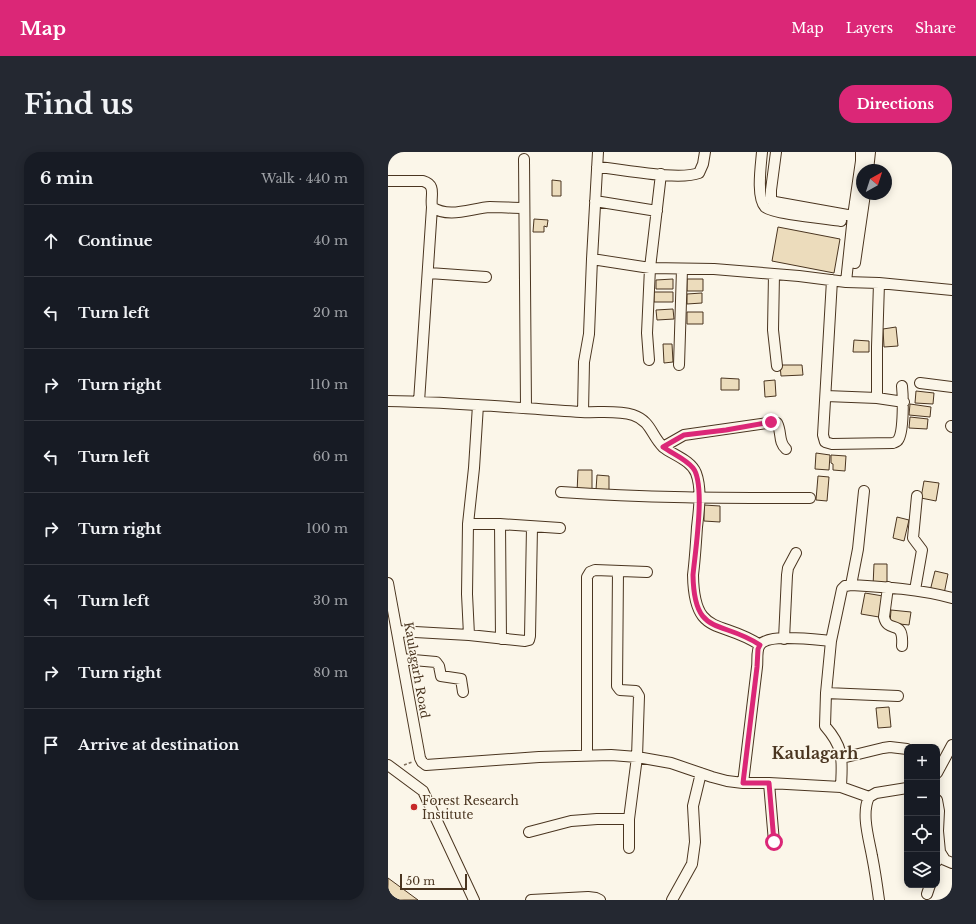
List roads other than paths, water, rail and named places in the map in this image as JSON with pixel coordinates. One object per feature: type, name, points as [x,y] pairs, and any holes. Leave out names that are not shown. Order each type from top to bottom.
[{"type":"street","points":[[582,412],[584,362],[589,334],[598,152]]},
{"type":"street","points":[[597,167],[692,176],[699,173],[703,164],[705,152]]},
{"type":"street","points":[[762,152],[760,179],[761,196],[765,207],[771,210],[841,221]]},
{"type":"street","points":[[776,152],[771,199],[775,202],[853,216]]},
{"type":"street","points":[[846,282],[861,161],[860,152]]},
{"type":"street","points":[[869,164],[870,152]]},
{"type":"street","points":[[524,160],[526,407]]},
{"type":"street","points":[[649,360],[647,333],[650,268],[660,174]]},
{"type":"street","points":[[388,181],[423,181],[429,182],[432,187],[429,273],[419,402]]},
{"type":"street","points":[[855,263],[864,200]]},
{"type":"street","points":[[595,201],[657,210]]},
{"type":"street","points":[[432,207],[437,211],[442,212],[465,212],[490,207],[524,208]]},
{"type":"street","points":[[592,259],[650,268],[714,269],[846,282],[879,283],[952,290]]},
{"type":"street","points":[[679,365],[682,269]]},
{"type":"street","points":[[429,273],[486,277]]},
{"type":"street","points":[[774,274],[773,330],[777,366]]},
{"type":"street","points":[[832,280],[824,442],[832,444],[897,442],[900,435],[904,402],[902,386]]},
{"type":"street","points":[[877,398],[879,283]]},
{"type":"street","points":[[920,383],[952,387]]},
{"type":"street","points":[[826,396],[877,398],[904,402]]},
{"type":"street","points":[[388,401],[622,413],[632,415],[643,420],[663,447],[685,461],[694,469],[696,474],[700,498],[693,575],[697,607],[705,620],[711,624],[743,635],[760,645]]},
{"type":"street","points":[[469,635],[467,594],[468,524],[474,468],[478,405]]},
{"type":"street","points":[[663,447],[684,435],[774,422],[779,426],[781,443],[786,450]]},
{"type":"street","points":[[851,585],[858,549],[864,491]]},
{"type":"street","points":[[561,492],[700,498],[810,498]]},
{"type":"street","points":[[915,590],[922,550],[913,538],[917,496]]},
{"type":"street","points":[[468,524],[500,524],[560,528]]},
{"type":"street","points":[[500,524],[500,639]]},
{"type":"street","points":[[397,631],[469,635],[525,641],[528,640],[532,527]]},
{"type":"street","points":[[784,639],[788,568],[796,553]]},
{"type":"street","points":[[647,572],[594,570],[586,577],[587,755],[637,758],[671,763],[727,781],[841,787],[869,797]]},
{"type":"street","points":[[618,571],[617,686],[620,690],[636,691],[638,693],[637,758],[629,819],[629,848]]},
{"type":"street","name":"Kaulagarh Road","points":[[388,583],[422,762],[426,765],[430,765],[587,755]]},
{"type":"street","points":[[841,787],[842,758],[840,747],[834,736],[825,726],[826,693],[831,641],[841,592],[845,586],[851,585],[888,587],[915,590],[952,598]]},
{"type":"street","points":[[888,587],[884,620],[886,624],[899,629],[902,632],[902,646]]},
{"type":"street","points":[[743,783],[758,649],[760,645],[769,640],[784,639],[831,641]]},
{"type":"street","points":[[402,659],[436,662],[439,666],[441,676],[461,679],[463,692]]},
{"type":"street","points":[[826,693],[898,696]]},
{"type":"street","points":[[842,758],[883,748],[904,749]]},
{"type":"street","points":[[940,752],[950,750]]},
{"type":"street","points":[[940,768],[950,750]]},
{"type":"street","points":[[390,767],[423,791],[474,900]]},
{"type":"street","points":[[672,900],[690,871],[692,864],[695,842],[693,806],[701,773]]},
{"type":"street","points":[[769,783],[774,842]]},
{"type":"street","points":[[879,900],[868,836],[866,811],[869,797],[876,793],[904,788]]},
{"type":"street","points":[[938,852],[939,816]]},
{"type":"street","points":[[529,832],[571,821],[629,819]]},
{"type":"street","points":[[940,857],[952,863]]},
{"type":"street","points":[[531,900],[588,897],[600,900]]},
{"type":"place","name":"Forest Research Institute","points":[[414,807]]},
{"type":"district","name":"Kaulagarh","points":[[815,753]]}]
